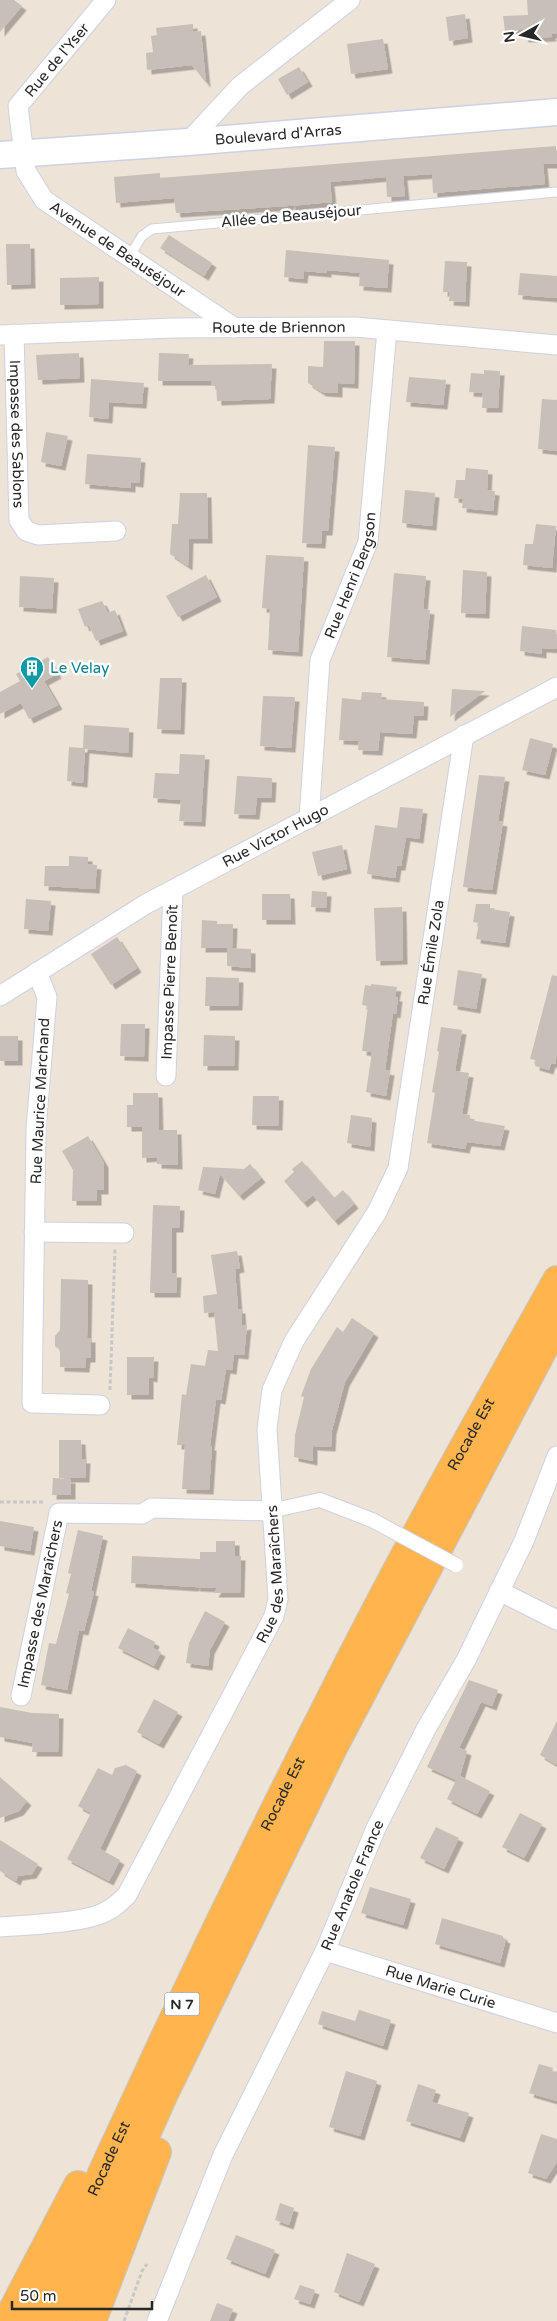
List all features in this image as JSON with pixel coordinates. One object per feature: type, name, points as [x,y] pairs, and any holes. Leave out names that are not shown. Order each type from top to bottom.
[{"type":"highway","name":"Rocade Est","points":[[36,2321],[144,2082],[334,1690],[459,1456],[557,1280]]},
{"type":"highway","name":"Rocade Est","points":[[62,2321],[188,2044],[334,1746],[557,1323]]},
{"type":"highway","points":[[92,2321],[186,2076],[188,2044]]},
{"type":"highway","points":[[6,2321],[121,2102],[144,2082]]},
{"type":"main road","name":"Boulevard d'Arras","points":[[12,154],[188,142],[557,112]]},
{"type":"street","name":"Rue de l'Yser","points":[[12,154],[18,106],[106,0]]},
{"type":"street","points":[[188,142],[240,86],[350,0]]},
{"type":"street","name":"Avenue de Beauséjour","points":[[12,154],[26,171],[44,200],[235,328]]},
{"type":"street","name":"Route de Briennon","points":[[7,334],[355,327],[557,344]]},
{"type":"street","name":"Rue Henri Bergson","points":[[309,819],[320,660],[368,542],[387,330]]},
{"type":"street","name":"Impasse des Sablons","points":[[7,334],[19,520],[26,531],[38,535],[116,531]]},
{"type":"street","name":"Rue Victor Hugo","points":[[0,996],[146,904],[557,687]]},
{"type":"street","name":"Rue Émile Zola","points":[[398,1168],[464,735]]},
{"type":"street","name":"Impasse Pierre Benoît","points":[[166,1076],[173,890]]},
{"type":"street","name":"Rue Maurice Marchand","points":[[37,972],[47,997],[36,1129],[32,1403],[100,1406]]},
{"type":"street","name":"Rue des Maraîchers","points":[[0,1927],[104,1914],[118,1905],[127,1895],[274,1616],[278,1599],[270,1511],[266,1430],[272,1390],[294,1341],[377,1212],[398,1168]]},
{"type":"street","points":[[34,1232],[120,1233]]},
{"type":"street","name":"Rue Anatole France","points":[[158,2321],[223,2155],[325,1951],[376,1828],[426,1729],[466,1660],[524,1541],[557,1456]]},
{"type":"street","points":[[270,1511],[320,1500],[372,1520],[456,1565]]},
{"type":"street","name":"Impasse des Maraîchers","points":[[20,1696],[59,1513],[142,1514],[152,1508],[270,1511]]},
{"type":"street","points":[[499,1592],[557,1620]]},
{"type":"street","name":"Rue Marie Curie","points":[[325,1951],[557,2023]]},
{"type":"lane","name":"Allée de Beauséjour","points":[[129,257],[142,236],[152,229],[557,192]]},
{"type":"path","points":[[100,1406],[112,1388],[120,1233]]},
{"type":"path","points":[[124,2321],[142,2271],[147,2264]]},
{"type":"building","points":[[0,0],[14,0],[22,6],[0,32]]},
{"type":"building","points":[[527,0],[557,0],[557,34],[551,34],[552,37],[524,38],[523,29],[505,31],[503,16],[528,15]]},
{"type":"building","points":[[465,14],[468,38],[449,41],[446,17]]},
{"type":"building","points":[[193,24],[193,32],[201,31],[206,83],[192,65],[147,70],[146,53],[153,52],[151,36],[157,35],[156,28]]},
{"type":"building","points":[[383,39],[388,69],[351,74],[347,44]]},
{"type":"building","points":[[299,67],[308,82],[287,95],[278,79]]},
{"type":"building","points":[[556,146],[557,164],[543,164],[545,184],[433,193],[432,174],[403,176],[405,196],[387,197],[386,177],[330,182],[332,202],[290,206],[291,202],[288,206],[176,213],[174,198],[116,203],[114,177],[160,173],[160,178]]},
{"type":"building","points":[[169,235],[212,263],[204,276],[160,248]]},
{"type":"building","points":[[6,244],[30,244],[31,284],[7,285]]},
{"type":"building","points":[[286,250],[389,260],[387,288],[359,286],[360,273],[327,270],[327,273],[304,271],[303,279],[284,277]]},
{"type":"building","points":[[445,261],[467,262],[465,302],[449,301],[450,292],[443,292]]},
{"type":"building","points":[[520,273],[557,276],[557,298],[518,295]]},
{"type":"building","points":[[99,277],[99,304],[60,305],[60,278]]},
{"type":"building","points":[[324,341],[355,341],[354,384],[338,383],[338,393],[322,392],[308,383],[308,366],[323,367]]},
{"type":"building","points":[[79,353],[80,378],[38,380],[36,355]]},
{"type":"building","points":[[159,353],[189,354],[188,365],[272,364],[270,399],[217,401],[216,385],[211,385],[211,381],[158,381]]},
{"type":"building","points":[[484,370],[500,371],[498,408],[482,408],[483,393],[469,392],[471,373],[484,374]]},
{"type":"building","points":[[409,377],[446,380],[443,405],[406,402]]},
{"type":"building","points":[[91,379],[144,383],[142,404],[109,402],[108,419],[89,417]]},
{"type":"building","points":[[542,399],[557,400],[557,451],[538,449]]},
{"type":"building","points":[[46,432],[68,436],[61,466],[41,462]]},
{"type":"building","points":[[308,445],[335,447],[328,531],[322,531],[321,544],[302,543]]},
{"type":"building","points":[[87,454],[141,458],[139,483],[131,482],[131,488],[85,484]]},
{"type":"building","points":[[466,468],[488,470],[487,490],[495,491],[493,511],[462,508],[463,499],[454,498],[456,480],[465,480]]},
{"type":"building","points":[[405,490],[435,493],[432,526],[402,523]]},
{"type":"building","points":[[180,493],[207,493],[208,539],[189,539],[188,566],[170,554],[172,524],[178,524]]},
{"type":"building","points":[[536,524],[556,526],[552,568],[523,565],[525,544],[533,544]]},
{"type":"building","points":[[266,555],[304,557],[298,652],[268,650],[270,609],[262,608]]},
{"type":"building","points":[[463,570],[487,572],[485,614],[461,613]]},
{"type":"building","points":[[394,573],[426,576],[423,609],[430,610],[425,660],[387,657]]},
{"type":"building","points":[[206,575],[217,597],[178,617],[166,596]]},
{"type":"building","points":[[20,576],[54,578],[52,609],[19,607]]},
{"type":"building","points":[[102,601],[108,613],[115,610],[123,631],[96,641],[89,625],[85,627],[78,609]]},
{"type":"building","points":[[522,626],[556,630],[557,649],[542,648],[542,654],[520,651]]},
{"type":"building","name":"Le Velay","points":[[48,657],[57,674],[44,681],[58,705],[29,719],[21,703],[0,714],[0,692],[20,681],[16,674]]},
{"type":"building","points":[[160,678],[182,678],[180,730],[157,729]]},
{"type":"building","points":[[452,689],[467,690],[485,691],[450,717]]},
{"type":"building","points":[[362,692],[382,693],[381,699],[424,702],[423,716],[414,716],[412,734],[380,732],[378,751],[358,750],[359,741],[339,740],[342,698],[361,700]]},
{"type":"building","points":[[263,696],[295,697],[291,748],[260,746]]},
{"type":"building","points":[[84,725],[129,728],[128,753],[85,749],[83,783],[67,781],[69,747],[83,748]]},
{"type":"building","points":[[530,738],[553,744],[545,775],[522,770]]},
{"type":"building","points":[[180,754],[205,755],[201,822],[179,821],[181,800],[153,798],[155,773],[179,774]]},
{"type":"building","points":[[479,775],[505,777],[498,821],[503,822],[492,890],[463,887]]},
{"type":"building","points":[[237,776],[272,778],[271,798],[257,798],[255,815],[234,814]]},
{"type":"building","points":[[400,807],[423,809],[419,839],[406,837],[401,866],[397,866],[395,878],[367,874],[375,825],[397,828]]},
{"type":"building","points":[[342,845],[347,869],[318,876],[312,852]]},
{"type":"building","points":[[69,856],[88,857],[88,864],[97,865],[95,889],[44,886],[45,866],[69,866]]},
{"type":"building","points":[[312,891],[327,892],[326,908],[311,907]]},
{"type":"building","points":[[262,894],[290,894],[291,920],[262,920]]},
{"type":"building","points":[[26,899],[51,901],[48,931],[24,929]]},
{"type":"building","points":[[476,904],[490,904],[490,909],[510,912],[505,943],[476,939],[479,923],[473,922]]},
{"type":"building","points":[[402,907],[403,960],[376,961],[374,908]]},
{"type":"building","points":[[202,920],[217,921],[217,924],[233,924],[232,948],[201,948]]},
{"type":"building","points":[[117,937],[137,968],[111,985],[91,954]]},
{"type":"building","points":[[227,948],[251,949],[251,968],[227,966]]},
{"type":"building","points":[[458,970],[482,974],[476,1009],[453,1005]]},
{"type":"building","points":[[552,975],[557,976],[557,1055],[555,1064],[551,1063],[549,1070],[535,1066],[536,1060],[530,1059]]},
{"type":"building","points":[[206,977],[239,978],[238,1006],[205,1006]]},
{"type":"building","points":[[371,984],[397,987],[395,997],[398,997],[396,1014],[393,1013],[385,1070],[390,1071],[386,1096],[366,1092],[372,1052],[362,1051],[368,1006],[362,1005],[365,985],[371,986]]},
{"type":"building","points":[[121,1024],[145,1024],[144,1057],[120,1056]]},
{"type":"building","points":[[441,1027],[462,1030],[455,1071],[469,1073],[462,1114],[470,1115],[470,1120],[505,1126],[500,1146],[467,1142],[465,1149],[427,1143],[435,1093],[432,1092]]},
{"type":"building","points":[[204,1035],[235,1036],[234,1066],[203,1066]]},
{"type":"building","points":[[0,1036],[18,1036],[18,1061],[0,1061]]},
{"type":"building","points":[[133,1093],[158,1093],[159,1130],[177,1130],[178,1165],[157,1164],[157,1157],[142,1158],[142,1127],[127,1127],[127,1105],[133,1105]]},
{"type":"building","points":[[253,1096],[279,1096],[278,1126],[252,1125]]},
{"type":"building","points":[[351,1115],[372,1118],[370,1147],[347,1143]]},
{"type":"building","points":[[88,1136],[104,1163],[104,1190],[97,1190],[97,1201],[72,1201],[73,1170],[62,1151]]},
{"type":"building","points":[[302,1161],[334,1198],[343,1190],[354,1204],[334,1221],[313,1195],[303,1203],[284,1181],[294,1172],[292,1169]]},
{"type":"building","points":[[250,1164],[261,1178],[239,1196],[220,1174],[215,1194],[198,1190],[203,1167],[244,1169]]},
{"type":"building","points":[[153,1205],[180,1206],[179,1228],[172,1228],[172,1273],[177,1273],[176,1293],[150,1293]]},
{"type":"building","points":[[237,1251],[240,1268],[235,1269],[238,1309],[241,1309],[242,1326],[247,1325],[244,1355],[234,1354],[232,1370],[226,1369],[221,1400],[216,1399],[210,1446],[212,1446],[209,1490],[182,1489],[185,1445],[177,1445],[182,1394],[186,1395],[191,1364],[205,1366],[208,1350],[218,1351],[214,1312],[204,1313],[203,1296],[217,1294],[211,1255]]},
{"type":"building","points":[[61,1279],[88,1280],[87,1338],[91,1338],[91,1358],[86,1358],[85,1368],[60,1367],[60,1350],[55,1346],[55,1336],[60,1330]]},
{"type":"building","points":[[352,1318],[374,1333],[345,1382],[332,1430],[331,1447],[313,1446],[313,1461],[294,1457],[295,1435],[304,1397],[301,1396],[311,1369],[337,1327],[343,1332]]},
{"type":"building","points":[[127,1357],[154,1357],[153,1378],[149,1377],[149,1395],[127,1395]]},
{"type":"building","points":[[59,1440],[81,1440],[82,1459],[86,1459],[85,1478],[59,1478]]},
{"type":"building","points":[[53,1478],[71,1479],[71,1495],[52,1495]]},
{"type":"building","points":[[0,1521],[34,1527],[30,1551],[0,1546]]},
{"type":"building","points":[[78,1530],[103,1536],[91,1591],[94,1592],[84,1631],[79,1630],[67,1690],[41,1685],[49,1643],[56,1644],[69,1594],[66,1593],[71,1574],[68,1573]]},
{"type":"building","points":[[216,1541],[235,1541],[235,1556],[241,1556],[240,1593],[214,1593],[217,1588],[195,1587],[196,1583],[194,1587],[131,1583],[132,1556],[200,1559],[200,1552],[216,1552]]},
{"type":"building","points":[[205,1611],[225,1622],[210,1650],[208,1666],[186,1663],[189,1643]]},
{"type":"building","points":[[128,1628],[155,1642],[153,1648],[161,1652],[154,1666],[118,1648]]},
{"type":"building","points":[[469,1680],[498,1690],[492,1706],[481,1702],[459,1748],[467,1751],[460,1776],[490,1791],[477,1814],[447,1799],[456,1780],[427,1767]]},
{"type":"building","points":[[154,1699],[178,1712],[159,1744],[137,1732]]},
{"type":"building","points":[[0,1707],[32,1713],[59,1714],[58,1752],[32,1752],[33,1743],[0,1737]]},
{"type":"building","points":[[557,1721],[557,1765],[540,1755]]},
{"type":"building","points":[[126,1765],[137,1771],[100,1849],[120,1860],[109,1881],[67,1859],[91,1813],[78,1806],[98,1768],[112,1775],[115,1768]]},
{"type":"building","points":[[0,1777],[27,1801],[19,1811],[0,1818]]},
{"type":"building","points":[[520,1813],[542,1824],[524,1858],[502,1847]]},
{"type":"building","points":[[436,1827],[459,1838],[444,1869],[420,1858]]},
{"type":"building","points":[[0,1840],[38,1864],[32,1874],[18,1876],[16,1881],[0,1871]]},
{"type":"building","points":[[370,1887],[411,1899],[403,1925],[361,1913]]},
{"type":"building","points":[[442,1918],[503,1936],[506,1939],[500,1963],[435,1944]]},
{"type":"building","points":[[359,2010],[391,2020],[383,2046],[318,2024],[322,2011],[355,2021]]},
{"type":"building","points":[[539,2064],[553,2068],[552,2071],[557,2072],[557,2101],[529,2093]]},
{"type":"building","points":[[346,2071],[377,2081],[360,2136],[329,2127]]},
{"type":"building","points":[[418,2084],[436,2090],[432,2102],[469,2113],[460,2138],[406,2121]]},
{"type":"building","points":[[541,2134],[557,2139],[557,2162],[546,2179],[528,2173]]},
{"type":"building","points":[[280,2203],[294,2208],[289,2225],[275,2220]]},
{"type":"building","points":[[236,2235],[275,2250],[265,2274],[226,2259]]},
{"type":"building","points":[[347,2253],[375,2264],[359,2302],[334,2292]]},
{"type":"building","points":[[300,2285],[315,2290],[310,2304],[294,2299]]},
{"type":"building","points":[[217,2303],[233,2309],[228,2321],[210,2321]]},
{"type":"place","name":"Le Velay","points":[[32,689]]}]
